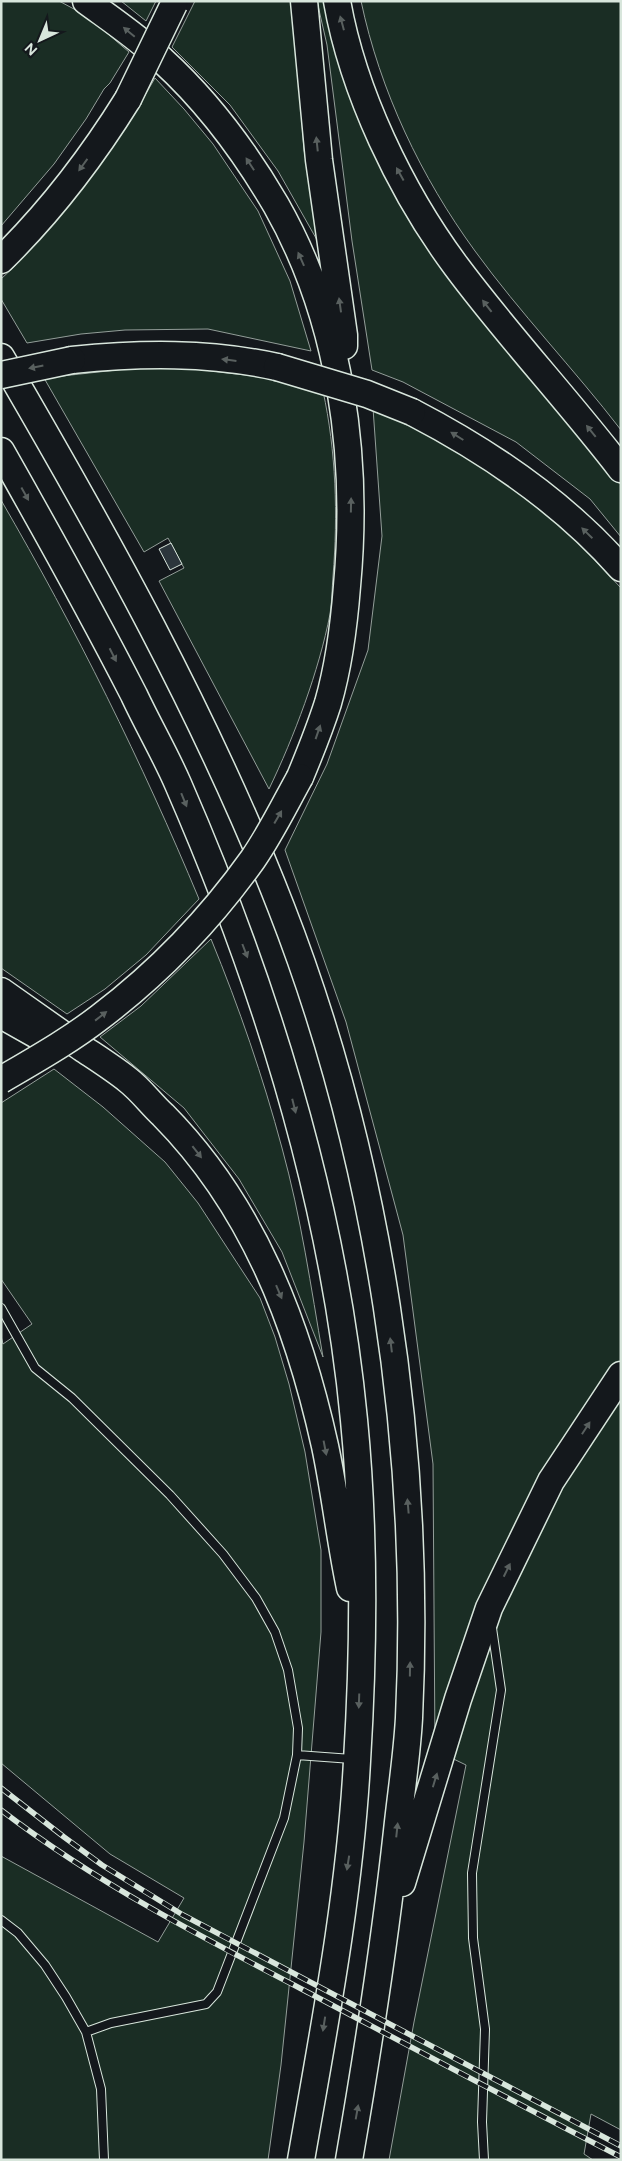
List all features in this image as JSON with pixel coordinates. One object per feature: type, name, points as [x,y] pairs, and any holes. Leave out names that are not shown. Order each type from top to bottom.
[{"type":"highway","points":[[1,1080],[66,1041],[101,1016],[188,938],[254,858],[300,777],[328,702],[340,650],[350,554],[352,496],[343,406],[328,329],[304,264],[276,205],[244,155],[204,104],[162,60],[122,26],[86,1]]},
{"type":"highway","points":[[304,1],[319,160],[344,336],[343,406]]},
{"type":"highway","points":[[337,1],[358,83],[393,162],[423,217],[472,286],[621,469]]},
{"type":"highway","points":[[5,256],[41,219],[112,125],[128,99],[174,3]]},
{"type":"highway","points":[[1,376],[72,360],[140,354],[191,355],[277,367],[367,394],[412,412],[452,433],[512,472],[569,515],[621,568]]},
{"type":"highway","points":[[1,357],[120,565],[202,725],[247,823],[283,911],[306,978],[350,1124],[370,1214],[386,1308],[401,1426],[409,1515],[412,1602],[409,1722],[386,1931],[349,2160]]},
{"type":"highway","points":[[1,451],[91,611],[176,781],[248,957],[290,1090],[327,1238],[353,1412],[360,1519],[361,1635],[358,1760],[350,1855],[301,2160]]},
{"type":"highway","points":[[1,991],[129,1081],[183,1135],[213,1173],[252,1234],[294,1330],[308,1378],[325,1448],[341,1547],[361,1635]]},
{"type":"highway","points":[[1,1015],[124,1088],[164,1116]]},
{"type":"highway","points":[[386,1931],[416,1843],[463,1682],[489,1608],[551,1481],[621,1375]]},
{"type":"lane","points":[[1,1308],[35,1368],[72,1398],[170,1495],[223,1554],[256,1598],[275,1632],[288,1670],[298,1728],[297,1755],[284,1818],[216,1992],[206,2004],[111,2023],[86,2032]]},
{"type":"lane","points":[[484,2160],[482,2122],[485,2029],[473,1938],[472,1873],[501,1690],[489,1608]]},
{"type":"lane","points":[[297,1755],[358,1760]]},
{"type":"lane","points":[[1,1920],[18,1933],[45,1965],[86,2032],[101,2089],[104,2160]]},
{"type":"green space","points":[[1,1],[59,1],[87,16],[129,52],[86,119],[54,164],[1,226]]},
{"type":"green space","points":[[121,1],[156,1],[146,21]]},
{"type":"green space","points":[[195,1],[293,1],[304,150],[321,247],[278,171],[230,105],[172,47]]},
{"type":"green space","points":[[317,1],[330,1],[419,228],[621,485],[621,537],[590,499],[516,442],[403,382],[372,370],[352,241],[327,45]]},
{"type":"green space","points":[[361,1],[621,1],[621,430],[492,274],[455,223],[420,163],[391,100],[369,35]]},
{"type":"green space","points":[[155,78],[213,144],[258,211],[290,281],[311,351],[208,329],[125,330],[81,334],[27,343],[1,299],[1,279],[16,265],[14,262],[93,173],[129,123]]},
{"type":"green space","points":[[144,367],[195,369],[278,379],[323,391],[331,437],[335,483],[335,553],[331,609],[305,703],[288,748],[269,789],[159,581],[184,568],[168,538],[144,552],[44,378]]},
{"type":"green space","points":[[373,408],[481,461],[570,534],[621,588],[621,2130],[591,2114],[584,2154],[593,2160],[389,2160],[414,2022],[466,1765],[435,1750],[433,1464],[403,1235],[346,1022],[285,850],[327,764],[368,650],[382,536]]},
{"type":"green space","points":[[1,500],[56,598],[107,696],[155,797],[199,899],[146,955],[105,989],[67,1014],[1,968]]},
{"type":"green space","points":[[211,939],[250,1042],[289,1174],[310,1278],[323,1357],[282,1252],[239,1179],[184,1108],[100,1037],[141,1006]]},
{"type":"green space","points":[[54,1069],[103,1107],[165,1162],[198,1203],[260,1298],[275,1337],[289,1384],[305,1452],[321,1550],[321,1632],[304,1842],[281,2065],[268,2160],[1,2160],[1,1856],[158,1942],[184,1898],[110,1854],[1,1763],[1,1336],[3,1344],[32,1324],[1,1279],[1,1103]]},
{"type":"building","points":[[171,543],[182,564],[170,570],[159,549]]},
{"type":"railway","points":[[1,1788],[102,1865],[183,1915],[621,2146]]},
{"type":"railway","points":[[1,1810],[75,1862],[153,1909],[232,1953],[621,2157]]}]
